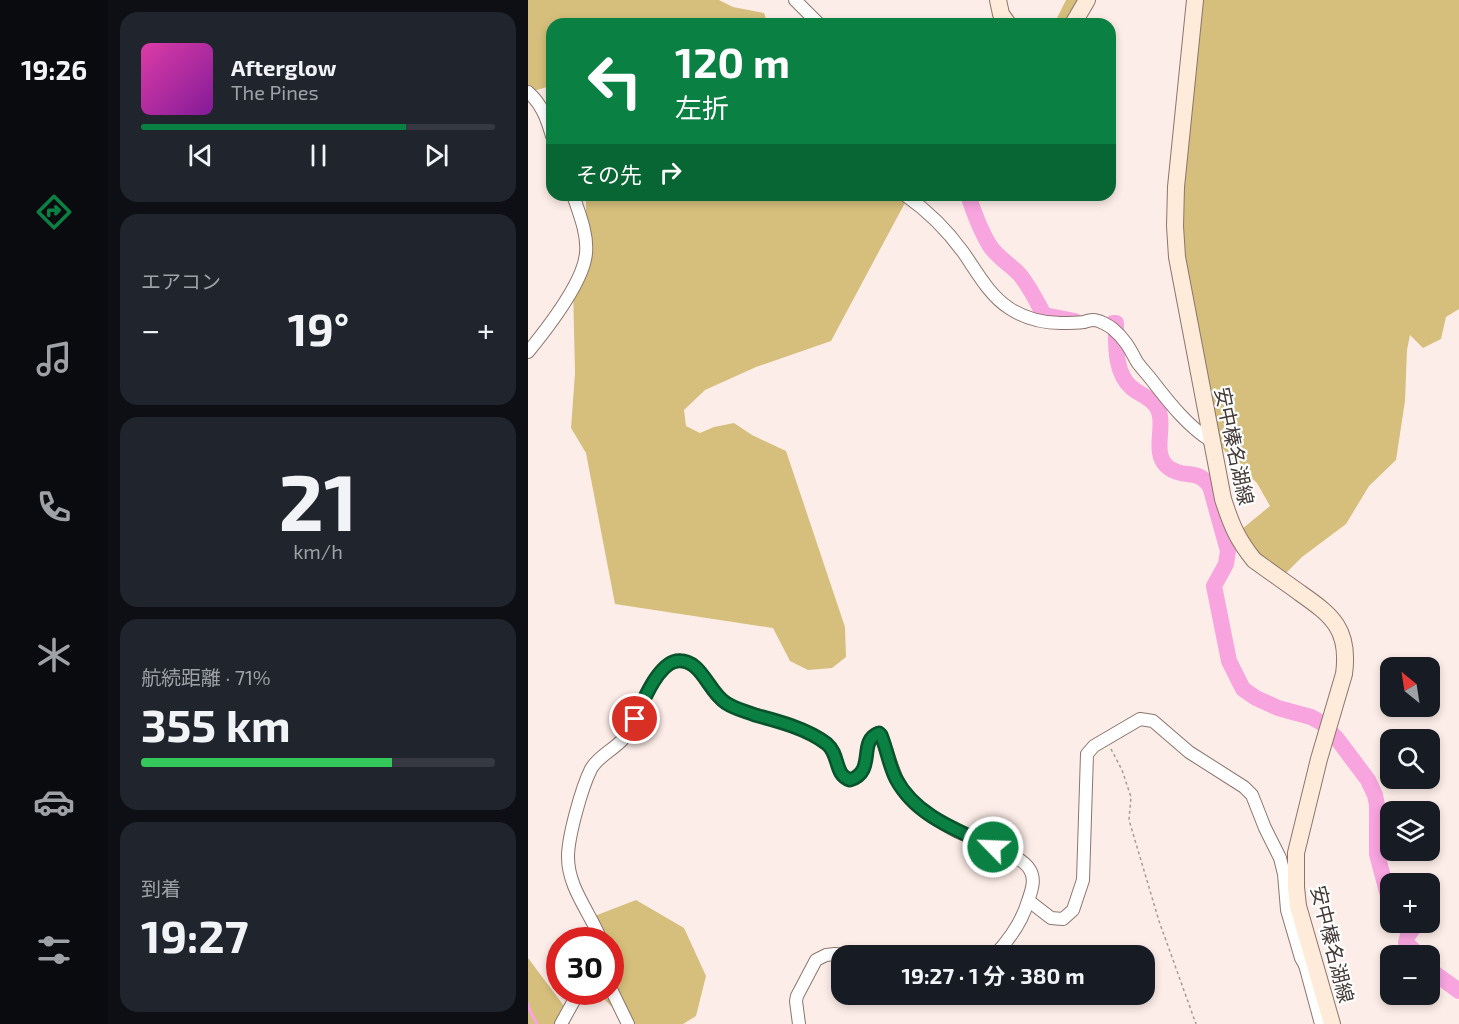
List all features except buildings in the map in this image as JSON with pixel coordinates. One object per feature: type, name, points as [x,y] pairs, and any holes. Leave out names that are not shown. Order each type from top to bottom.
[{"type":"main road","points":[[998,0],[1004,18]]},
{"type":"main road","points":[[1076,18],[1087,0]]},
{"type":"main road","name":"安中榛名湖線","points":[[1195,0],[1176,187],[1175,226],[1177,257],[1223,499],[1233,529],[1245,550],[1254,560],[1327,613],[1344,643],[1346,662],[1344,674],[1319,759],[1296,853],[1298,906],[1310,964],[1332,1024]]},
{"type":"street","points":[[795,0],[813,18]]},
{"type":"street","points":[[528,92],[546,115]]},
{"type":"street","points":[[528,352],[568,296],[584,264],[586,242],[575,201]]},
{"type":"street","points":[[913,201],[936,220],[988,288],[1011,309],[1024,317],[1034,319],[1058,323],[1092,320],[1106,324],[1113,329],[1126,342],[1138,363],[1184,420],[1199,434],[1211,441]]},
{"type":"street","points":[[595,927],[572,882],[569,870],[568,857],[572,831],[583,791],[592,766],[628,733],[645,696],[657,677],[667,665],[685,661],[699,670],[713,691],[736,709],[779,722],[813,735],[825,743],[836,756],[839,772],[843,778],[850,780],[861,775],[866,765],[871,737],[879,733],[897,780],[915,805],[958,832],[1005,852],[1029,867],[1033,877],[1029,901],[1014,932],[1003,945]]},
{"type":"street","points":[[1029,901],[1051,918],[1063,919],[1073,910],[1083,880],[1087,754],[1094,746],[1140,719],[1153,721],[1189,752],[1244,787],[1252,795],[1280,858],[1287,909],[1301,958],[1310,964],[1321,1024]]},
{"type":"street","points":[[799,1024],[797,996],[816,960],[831,955]]},
{"type":"street","points":[[561,1024],[571,1005]]},
{"type":"street","points":[[619,1005],[628,1024]]},
{"type":"path","points":[[1106,740],[1122,770],[1131,797],[1129,820],[1159,921],[1196,1024]]},
{"type":"shaded area","points":[[528,0],[719,0],[733,7],[764,13],[766,18],[546,18],[546,87],[530,92],[528,96]]},
{"type":"shaded area","points":[[1066,0],[1080,0],[1069,18],[1057,18]]},
{"type":"shaded area","points":[[1199,0],[1459,0],[1459,309],[1446,317],[1441,339],[1423,348],[1410,335],[1407,350],[1405,401],[1396,460],[1369,486],[1346,524],[1302,557],[1285,574],[1263,561],[1242,529],[1270,506],[1257,483],[1216,441],[1182,258],[1180,187]]},
{"type":"shaded area","points":[[586,201],[906,201],[831,341],[756,367],[705,390],[684,410],[686,426],[700,433],[714,427],[734,423],[752,435],[786,451],[845,627],[846,657],[832,668],[808,670],[790,661],[773,628],[615,604],[586,453],[571,428],[575,373],[573,287],[586,235]]},
{"type":"shaded area","points":[[636,900],[684,928],[706,976],[696,1016],[683,1024],[629,1024],[610,1005],[624,1005],[624,927],[587,927],[592,917]]},
{"type":"shaded area","points":[[528,958],[546,982],[546,1005],[563,1005],[567,1010],[570,1024],[528,1024]]},
{"type":"waterway","points":[[970,201],[980,228],[990,246],[1020,275],[1044,315],[1075,321]]},
{"type":"waterway","points":[[1113,323],[1116,323],[1117,358],[1126,382],[1148,398],[1159,412],[1160,449],[1164,463],[1180,473],[1200,477],[1210,486],[1228,551],[1226,564],[1214,586],[1229,661],[1243,689],[1256,698],[1322,723],[1368,780],[1377,805],[1377,854],[1382,873]]},
{"type":"waterway","points":[[1408,945],[1406,943],[1410,933]]},
{"type":"waterway","points":[[1440,977],[1459,991]]},
{"type":"waterway","points":[[528,1004],[537,1024]]},
{"type":"route","points":[[635,719],[645,696],[667,665],[672,662],[685,661],[699,670],[718,698],[736,709],[779,722],[813,735],[825,743],[836,756],[839,772],[843,778],[850,780],[861,775],[866,765],[871,737],[879,733],[884,741],[892,771],[904,792],[915,805],[958,832],[993,847]]}]
